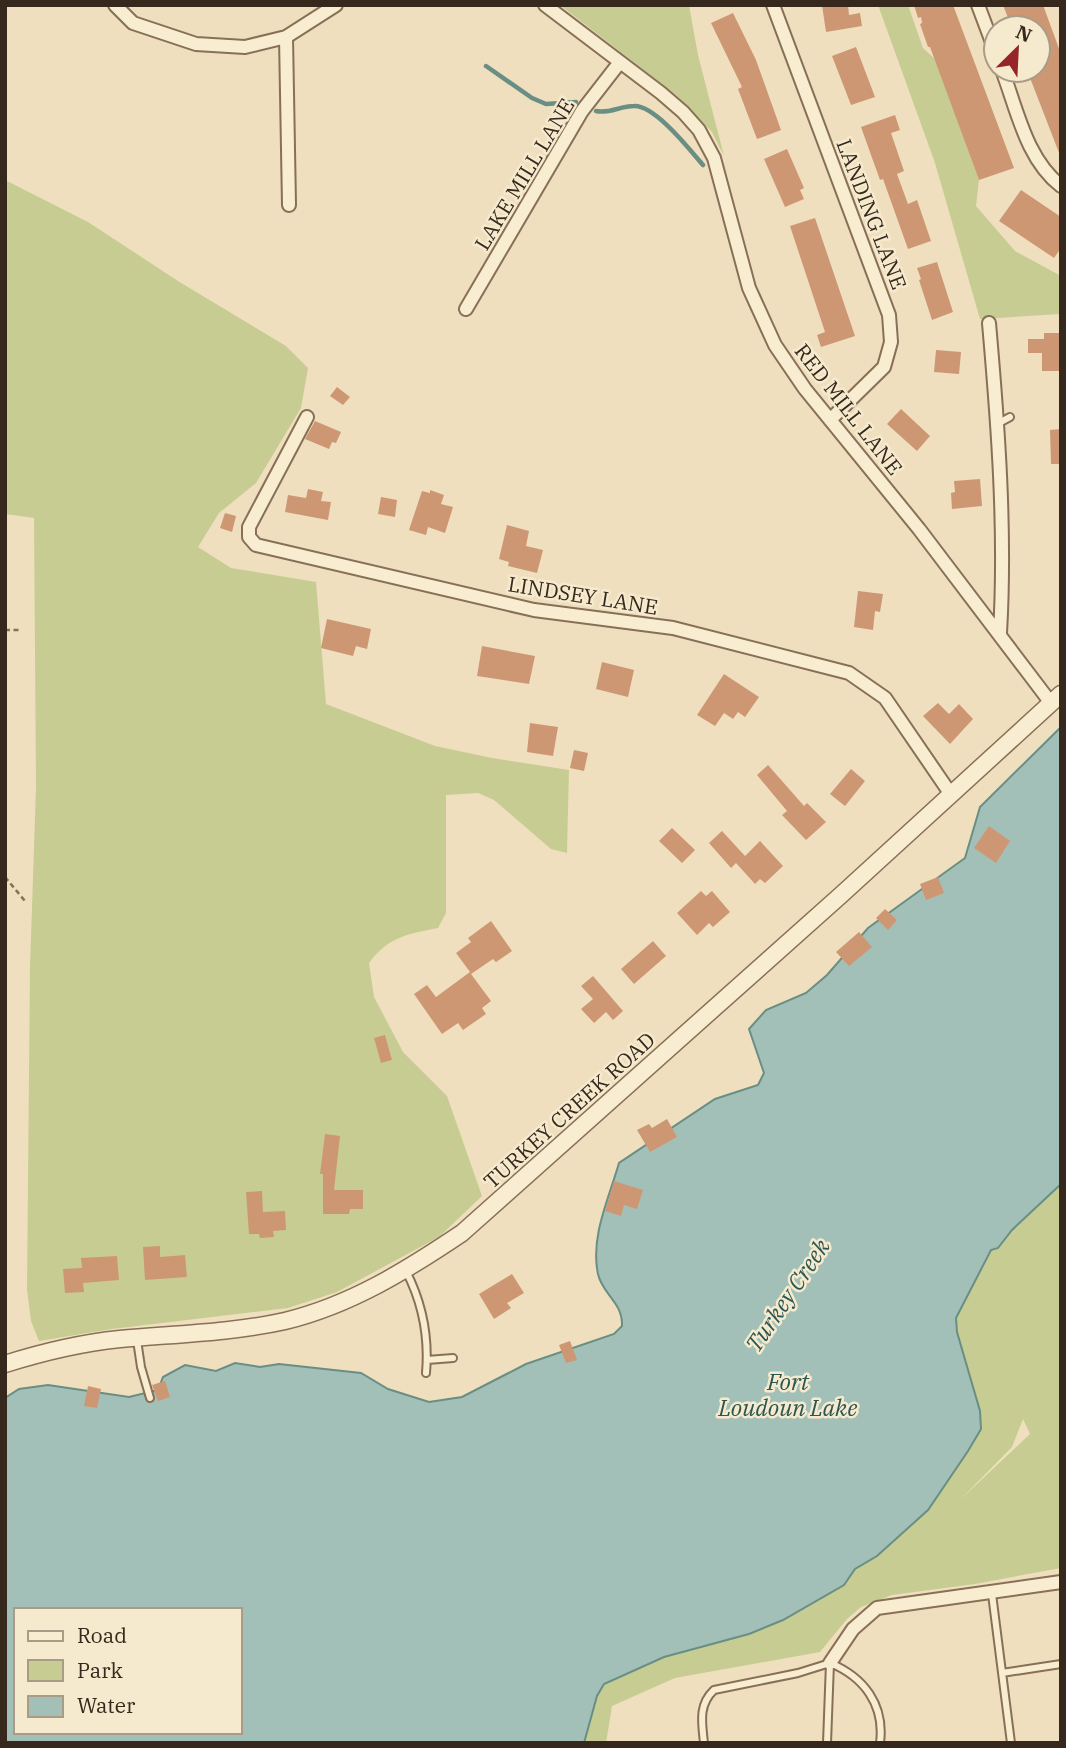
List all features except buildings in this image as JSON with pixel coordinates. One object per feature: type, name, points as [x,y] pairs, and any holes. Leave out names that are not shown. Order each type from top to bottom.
[{"type":"street","points":[[115,5],[133,23],[196,44],[245,47],[286,37],[336,5]]},
{"type":"street","name":"RED MILL LANE","points":[[545,5],[683,112],[699,130],[715,158],[749,288],[771,336],[804,389],[1056,699]]},
{"type":"street","name":"LANDING LANE","points":[[773,5],[889,315],[891,342],[884,367],[830,420]]},
{"type":"street","points":[[286,37],[289,205]]},
{"type":"street","name":"LAKE MILL LANE","points":[[466,309],[582,111],[620,62]]},
{"type":"street","points":[[1007,84],[1033,154],[1061,186]]},
{"type":"street","points":[[989,323],[997,424],[1002,566],[1000,632]]},
{"type":"street","name":"LINDSEY LANE","points":[[307,417],[249,527],[249,537],[256,545],[534,610],[673,628],[849,673],[885,698],[950,793]]},
{"type":"street","name":"TURKEY CREEK ROAD","points":[[5,1364],[46,1350],[137,1338],[219,1332],[286,1321],[352,1298],[406,1271],[462,1233],[1056,699]]},
{"type":"street","points":[[831,1662],[853,1629],[877,1608],[992,1594],[1061,1582]]},
{"type":"lane","points":[[997,424],[1010,417]]},
{"type":"lane","points":[[406,1271],[419,1301],[427,1345],[426,1373]]},
{"type":"lane","points":[[137,1338],[141,1367],[150,1398]]},
{"type":"lane","points":[[427,1360],[453,1358]]},
{"type":"lane","points":[[992,1594],[1012,1743]]},
{"type":"lane","points":[[704,1743],[701,1714],[703,1704],[715,1690],[798,1674],[831,1662],[847,1670],[868,1689],[880,1718],[880,1743]]},
{"type":"lane","points":[[828,1743],[831,1662]]},
{"type":"lane","points":[[1002,1673],[1061,1664]]},
{"type":"path","points":[[5,630],[22,630]]},
{"type":"path","points":[[5,877],[25,901]]},
{"type":"green space","points":[[560,5],[689,5],[698,55],[724,156],[712,132],[676,95]]},
{"type":"green space","points":[[878,5],[908,5],[923,48],[935,59],[979,180],[976,206],[1015,251],[1061,276],[1061,314],[980,319],[935,163]]},
{"type":"green space","points":[[5,180],[88,222],[178,281],[286,346],[308,368],[301,408],[256,483],[219,513],[198,547],[231,568],[316,582],[326,704],[435,746],[569,770],[567,853],[551,849],[494,800],[478,793],[446,795],[446,913],[438,928],[391,942],[369,963],[374,997],[403,1052],[447,1096],[482,1196],[439,1237],[337,1292],[288,1308],[112,1329],[39,1341],[31,1321],[27,1289],[30,967],[36,787],[34,518],[5,514]]},
{"type":"green space","points":[[1061,1184],[1061,1568],[975,1584],[892,1595],[861,1607],[847,1619],[820,1652],[675,1678],[612,1706],[606,1743],[584,1743],[593,1691],[664,1657],[749,1634],[844,1585],[855,1569],[877,1556],[928,1510],[981,1429],[980,1411],[957,1332],[956,1318],[987,1243],[1027,1216]],"holes":[[[1023,1419],[1030,1434],[960,1500],[1012,1447]]]},
{"type":"water","name":"Fort Loudoun Lake","points":[[1061,727],[1061,1184],[1012,1230],[998,1248],[991,1250],[956,1318],[957,1332],[980,1411],[981,1429],[928,1510],[877,1556],[855,1569],[844,1585],[783,1620],[749,1634],[664,1657],[604,1684],[597,1696],[584,1743],[5,1743],[5,1398],[19,1389],[48,1385],[129,1397],[158,1390],[163,1377],[185,1365],[216,1371],[235,1363],[260,1367],[279,1364],[361,1373],[388,1389],[429,1402],[462,1397],[526,1364],[614,1334],[622,1326],[621,1318],[616,1304],[600,1281],[596,1246],[619,1163],[715,1099],[758,1085],[764,1073],[749,1029],[766,1010],[806,993],[827,975],[868,928],[965,858],[980,807]]},
{"type":"waterway","points":[[486,66],[532,98],[546,104],[576,102]]},
{"type":"waterway","points":[[596,111],[634,106],[652,113],[672,130],[703,165]]},
{"type":"water label","name":"Turkey Creek","points":[[787,1295]]}]
